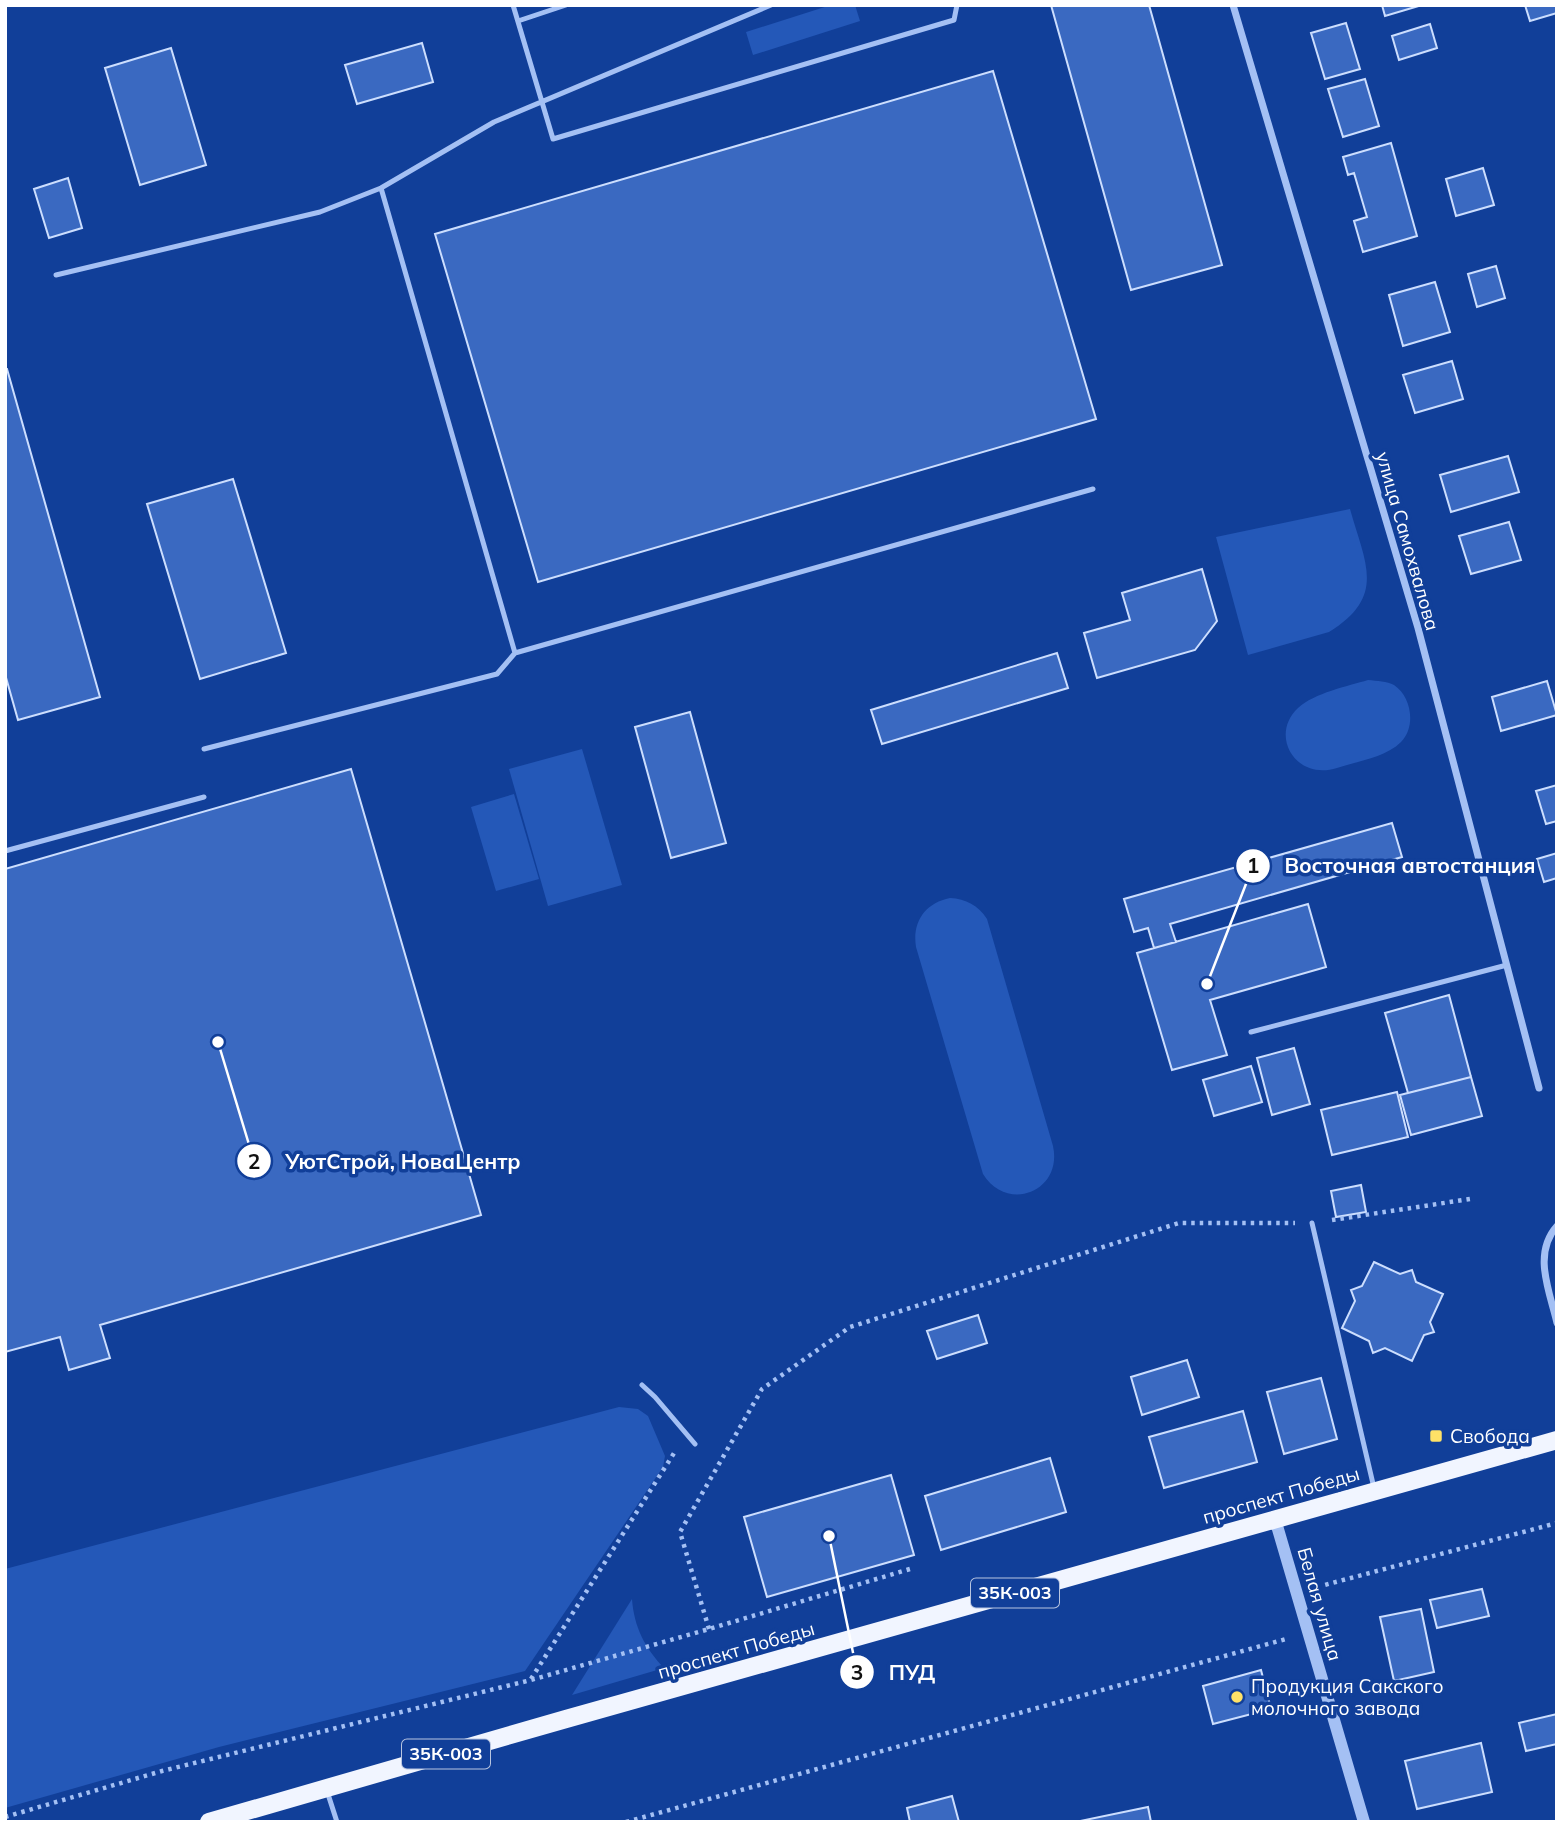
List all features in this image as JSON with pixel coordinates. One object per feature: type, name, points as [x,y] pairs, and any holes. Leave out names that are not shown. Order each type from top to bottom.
[{"type":"main road","name":"проспект Победы","points":[[209,1822],[1557,1440]]},
{"type":"street","name":"улица Самохвалова","points":[[1233,5],[1418,628],[1539,1088]]},
{"type":"street","points":[[1557,1226],[1547,1243],[1543,1257],[1544,1272],[1557,1323]]},
{"type":"street","name":"Белая улица","points":[[1275,1519],[1364,1822]]},
{"type":"lane","points":[[513,5],[553,139],[954,20],[957,5]]},
{"type":"lane","points":[[518,21],[566,5]]},
{"type":"lane","points":[[56,275],[320,212],[381,188],[494,121],[771,5]]},
{"type":"lane","points":[[381,188],[515,653]]},
{"type":"lane","points":[[204,749],[497,674],[515,653],[1093,489]]},
{"type":"lane","points":[[5,851],[204,797]]},
{"type":"lane","points":[[1251,1032],[1507,965]]},
{"type":"lane","points":[[1312,1223],[1375,1491]]},
{"type":"lane","points":[[642,1385],[695,1444]]},
{"type":"lane","points":[[326,1788],[337,1822]]},
{"type":"path","points":[[709,1629],[680,1532],[762,1389],[850,1327],[1179,1223],[1312,1223],[1471,1199]]},
{"type":"path","points":[[531,1680],[687,1434]]},
{"type":"path","points":[[1296,1593],[1557,1523]]},
{"type":"path","points":[[5,1816],[162,1771],[531,1680],[911,1569]]},
{"type":"path","points":[[626,1822],[1308,1633]]},
{"type":"shaded area","points":[[831,5],[855,5],[860,21],[753,55],[746,32]]},
{"type":"shaded area","points":[[1350,509],[1367,577],[1365,592],[1359,605],[1347,619],[1329,632],[1248,655],[1216,537]]},
{"type":"shaded area","points":[[1368,680],[1394,685],[1405,697],[1410,721],[1406,736],[1401,742],[1379,755],[1337,768],[1309,768],[1299,762],[1291,753],[1286,731],[1298,708],[1322,694]]},
{"type":"shaded area","points":[[582,749],[622,885],[548,906],[509,769]]},
{"type":"shaded area","points":[[514,794],[539,879],[496,891],[471,807]]},
{"type":"shaded area","points":[[950,898],[971,904],[987,919],[1053,1146],[1054,1162],[1050,1175],[1042,1185],[1031,1192],[1005,1193],[993,1186],[983,1174],[916,947],[916,930],[922,915],[934,904]]},
{"type":"shaded area","points":[[619,1407],[638,1409],[648,1416],[665,1456],[663,1467],[525,1671],[219,1747],[5,1808],[5,1569]]},
{"type":"shaded area","points":[[632,1599],[635,1619],[642,1636],[651,1653],[664,1668],[572,1695]]},
{"type":"building","points":[[1051,5],[1149,5],[1222,265],[1131,290]]},
{"type":"building","points":[[1382,5],[1422,5],[1385,16]]},
{"type":"building","points":[[1525,5],[1557,5],[1557,13],[1530,21]]},
{"type":"building","points":[[1346,23],[1360,69],[1325,79],[1311,33]]},
{"type":"building","points":[[1430,24],[1437,48],[1399,60],[1392,36]]},
{"type":"building","points":[[422,43],[433,82],[357,104],[345,65]]},
{"type":"building","points":[[171,48],[206,165],[140,185],[105,68]]},
{"type":"building","points":[[993,71],[1096,419],[538,582],[435,234]]},
{"type":"building","points":[[1365,79],[1379,126],[1343,137],[1328,89]]},
{"type":"building","points":[[1391,143],[1417,236],[1363,252],[1354,221],[1367,217],[1354,173],[1348,175],[1343,157]]},
{"type":"building","points":[[1483,168],[1494,205],[1456,216],[1446,179]]},
{"type":"building","points":[[68,178],[82,228],[49,238],[34,189]]},
{"type":"building","points":[[1496,266],[1505,298],[1477,307],[1468,274]]},
{"type":"building","points":[[1435,282],[1450,332],[1403,346],[1389,295]]},
{"type":"building","points":[[1452,361],[1463,399],[1415,413],[1403,375]]},
{"type":"building","points":[[5,369],[100,697],[18,720],[5,674]]},
{"type":"building","points":[[1508,456],[1519,492],[1451,512],[1440,475]]},
{"type":"building","points":[[233,479],[286,653],[200,679],[147,504]]},
{"type":"building","points":[[1509,522],[1521,560],[1471,574],[1459,536]]},
{"type":"building","points":[[1202,569],[1217,621],[1195,650],[1097,678],[1084,633],[1130,620],[1122,593]]},
{"type":"building","points":[[1057,653],[1068,688],[882,744],[871,710]]},
{"type":"building","points":[[1547,681],[1557,715],[1501,731],[1492,697]]},
{"type":"building","points":[[690,712],[726,843],[671,858],[635,727]]},
{"type":"building","points":[[351,769],[481,1215],[100,1325],[110,1358],[69,1370],[60,1337],[5,1352],[5,869]]},
{"type":"building","points":[[1557,785],[1557,821],[1546,824],[1536,791]]},
{"type":"building","points":[[1392,823],[1402,857],[1170,924],[1176,942],[1154,948],[1148,928],[1134,932],[1124,899]]},
{"type":"building","points":[[1557,853],[1557,878],[1544,882],[1537,859]]},
{"type":"building","points":[[1308,904],[1326,967],[1210,1000],[1227,1055],[1172,1070],[1137,953]]},
{"type":"building","points":[[1449,995],[1471,1077],[1408,1093],[1385,1013]]},
{"type":"building","points":[[1294,1048],[1310,1104],[1272,1115],[1257,1058]]},
{"type":"building","points":[[1251,1066],[1262,1102],[1214,1116],[1203,1080]]},
{"type":"building","points":[[1471,1077],[1482,1116],[1411,1135],[1400,1095]]},
{"type":"building","points":[[1397,1092],[1408,1137],[1332,1155],[1321,1110]]},
{"type":"building","points":[[1361,1185],[1366,1212],[1336,1217],[1331,1191]]},
{"type":"building","points":[[1374,1262],[1400,1274],[1412,1270],[1416,1282],[1443,1294],[1430,1322],[1434,1332],[1424,1335],[1412,1361],[1385,1348],[1373,1353],[1369,1341],[1342,1328],[1355,1301],[1351,1290],[1362,1286]]},
{"type":"building","points":[[978,1315],[987,1343],[937,1359],[927,1331]]},
{"type":"building","points":[[1187,1360],[1199,1397],[1142,1415],[1131,1377]]},
{"type":"building","points":[[1321,1378],[1337,1439],[1284,1454],[1267,1392]]},
{"type":"building","points":[[1243,1411],[1257,1462],[1164,1488],[1149,1437]]},
{"type":"building","points":[[1050,1458],[1066,1512],[941,1550],[925,1496]]},
{"type":"building","points":[[891,1475],[914,1555],[767,1597],[744,1517]]},
{"type":"building","points":[[1482,1589],[1489,1616],[1437,1628],[1430,1600]]},
{"type":"building","points":[[1421,1609],[1434,1672],[1394,1681],[1380,1617]]},
{"type":"building","name":"Продукция Сакского молочного завода","points":[[1261,1670],[1271,1709],[1213,1724],[1203,1686]]},
{"type":"building","points":[[1557,1714],[1557,1744],[1526,1751],[1519,1723]]},
{"type":"building","points":[[1481,1743],[1492,1792],[1417,1809],[1405,1761]]},
{"type":"building","points":[[952,1796],[959,1822],[910,1822],[907,1808]]},
{"type":"building","points":[[1148,1807],[1151,1822],[1080,1822],[1080,1821]]},
{"type":"place","name":"Восточная автостанция","points":[[1207,984]]},
{"type":"place","name":"УютСтрой, НоваЦентр","points":[[218,1042]]},
{"type":"place","name":"Свобода","points":[[1436,1436]]},
{"type":"place","name":"ПУД","points":[[829,1536]]},
{"type":"place","name":"Продукция Сакского молочного завода","points":[[1237,1697]]}]
